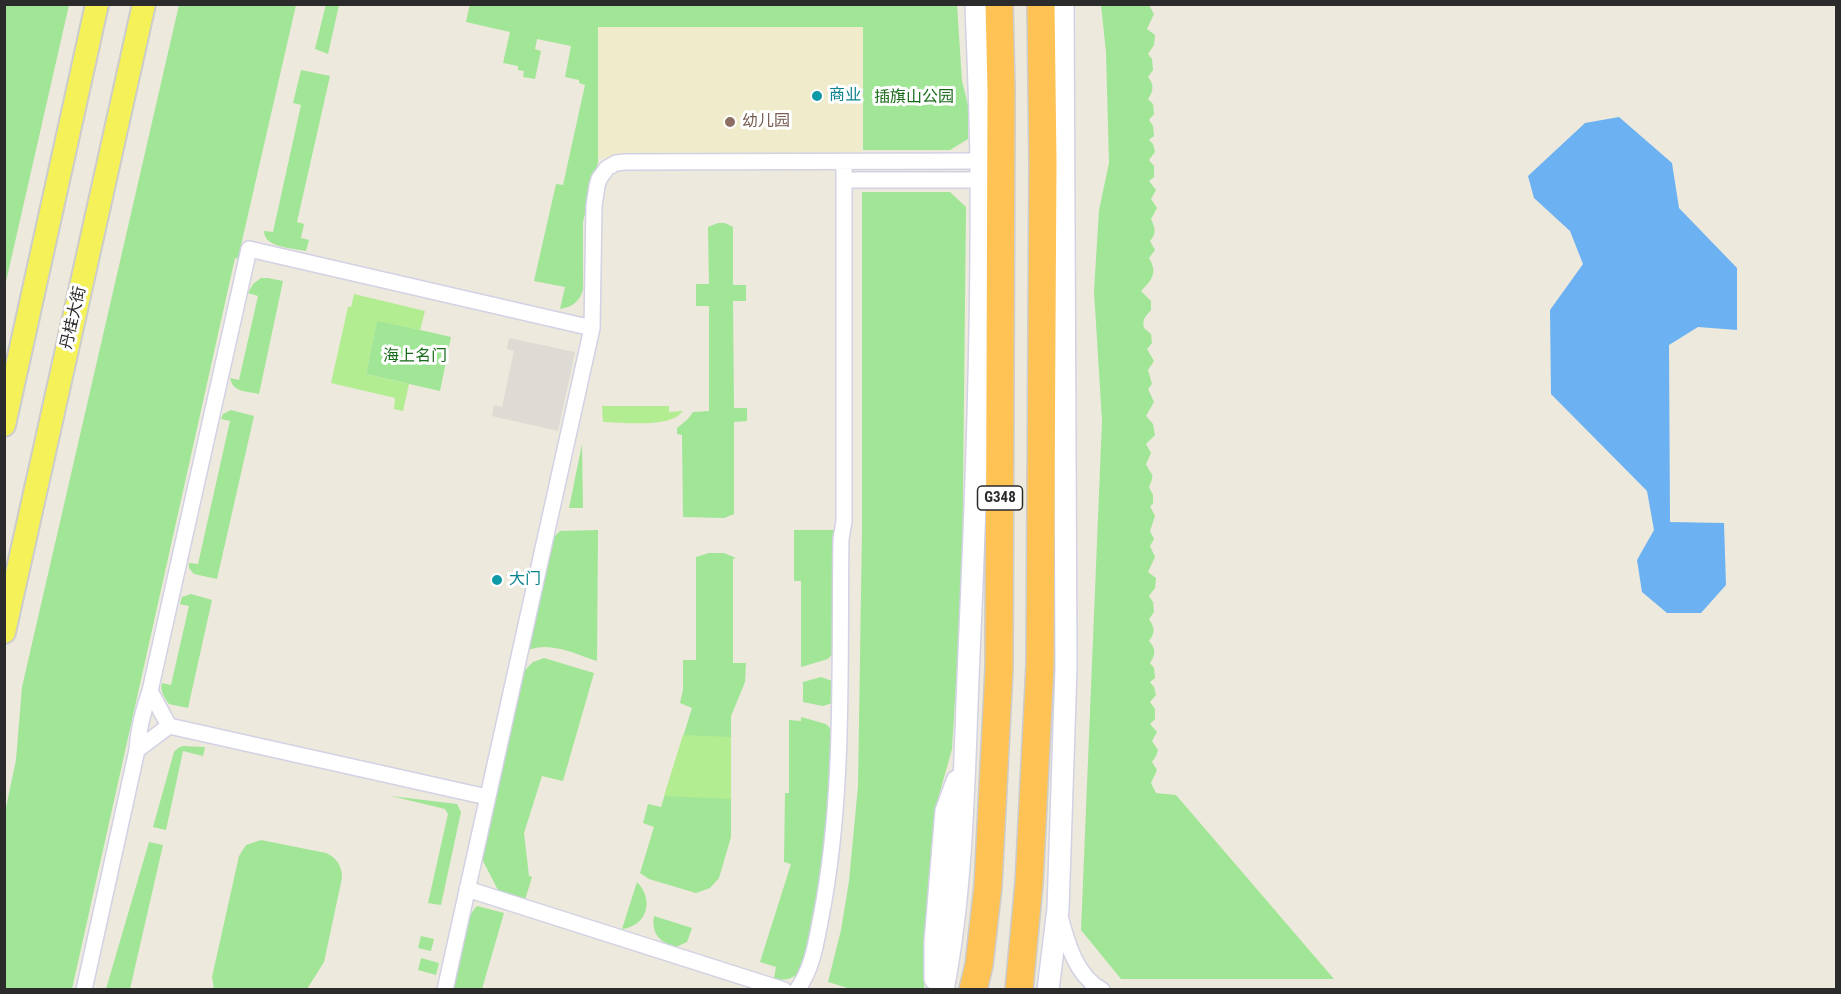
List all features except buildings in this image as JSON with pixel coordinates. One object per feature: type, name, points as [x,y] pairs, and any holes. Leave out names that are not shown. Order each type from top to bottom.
[{"type":"highway","name":"G348","points":[[974,990],[988,886],[999,669],[1001,90],[999,4]]},
{"type":"highway","name":"G348","points":[[1019,990],[1029,883],[1040,677],[1043,162],[1041,4]]},
{"type":"main road","points":[[4,425],[97,4]]},
{"type":"main road","name":"丹桂大街","points":[[4,632],[144,4]]},
{"type":"street","points":[[942,990],[957,886],[978,422],[981,171],[976,4]]},
{"type":"street","points":[[1043,162],[1055,4]]},
{"type":"street","points":[[1048,990],[1058,909],[1066,668],[1063,4]]},
{"type":"street","points":[[979,318],[1001,90]]},
{"type":"street","points":[[445,990],[592,328],[594,202],[599,179],[612,165],[625,162],[844,163],[981,171]]},
{"type":"street","points":[[803,988],[811,965],[824,902],[830,867],[837,790],[841,539],[844,521],[844,163]]},
{"type":"street","points":[[845,180],[981,171]]},
{"type":"street","points":[[84,990],[137,750],[138,732],[150,691],[249,249],[592,328]]},
{"type":"street","points":[[978,422],[999,669]]},
{"type":"street","points":[[1041,457],[1066,668]]},
{"type":"street","points":[[150,691],[169,726],[487,797]]},
{"type":"street","points":[[137,750],[169,726]]},
{"type":"street","points":[[935,990],[935,942],[946,811],[964,764]]},
{"type":"street","points":[[467,889],[784,990]]},
{"type":"street","points":[[1058,909],[1068,946],[1079,968],[1102,990]]},
{"type":"shaded area","name":"幼儿园","points":[[598,27],[863,27],[862,158],[598,158]]},
{"type":"shaded area","points":[[509,338],[575,352],[558,431],[492,416],[494,405],[502,407],[514,351],[507,349]]},
{"type":"green space","points":[[326,4],[339,5],[328,54],[315,49]]},
{"type":"green space","name":"插旗山公园","points":[[470,4],[957,5],[962,81],[968,105],[968,139],[950,150],[863,150],[863,27],[598,27],[598,162],[583,222],[583,289],[575,303],[560,309],[565,287],[534,281],[556,184],[563,185],[585,85],[579,83],[579,80],[565,77],[571,46],[537,39],[535,49],[541,51],[535,79],[523,77],[524,71],[518,70],[518,66],[503,63],[510,32],[466,22]]},
{"type":"green space","points":[[4,5],[69,5],[5,286]]},
{"type":"green space","points":[[179,5],[296,5],[239,254],[242,255],[241,259],[235,258],[72,989],[5,990],[5,812],[16,760],[22,687]]},
{"type":"green space","points":[[1101,5],[1149,5],[1154,14],[1147,29],[1155,35],[1154,45],[1148,54],[1152,59],[1153,70],[1148,77],[1152,88],[1148,99],[1153,104],[1154,114],[1149,120],[1153,126],[1154,136],[1149,140],[1155,152],[1149,160],[1154,166],[1154,177],[1149,181],[1156,190],[1151,199],[1157,208],[1151,219],[1155,230],[1150,241],[1155,250],[1149,258],[1153,272],[1151,280],[1141,291],[1151,301],[1151,310],[1143,325],[1151,334],[1152,343],[1147,349],[1154,361],[1148,370],[1152,384],[1148,389],[1154,402],[1146,416],[1153,424],[1155,435],[1146,444],[1151,453],[1146,464],[1152,474],[1149,487],[1153,495],[1153,504],[1150,506],[1155,516],[1150,531],[1154,539],[1150,546],[1155,557],[1148,572],[1156,578],[1155,588],[1149,596],[1153,602],[1154,612],[1149,619],[1154,630],[1149,641],[1154,652],[1150,663],[1154,668],[1155,678],[1150,682],[1156,695],[1150,702],[1155,709],[1155,719],[1150,724],[1157,732],[1152,741],[1158,750],[1152,762],[1157,770],[1151,783],[1156,793],[1176,795],[1334,979],[1121,979],[1081,930],[1102,421],[1094,291],[1099,210],[1109,163],[1106,52]]},
{"type":"green space","points":[[301,70],[330,76],[297,222],[304,224],[301,238],[309,240],[306,251],[274,244],[265,237],[264,231],[273,232],[301,105],[293,103]]},
{"type":"green space","points":[[862,192],[950,192],[966,207],[962,588],[952,749],[936,806],[924,989],[851,989],[828,982],[841,930],[849,881],[858,786],[862,530]]},
{"type":"green space","points":[[725,223],[733,227],[733,285],[746,285],[746,301],[733,301],[734,408],[747,408],[747,421],[734,422],[734,514],[724,518],[683,517],[682,435],[677,434],[677,428],[693,412],[709,411],[709,306],[696,306],[696,284],[709,284],[708,227]]},
{"type":"green space","points":[[261,278],[283,281],[259,394],[237,389],[230,378],[239,380],[258,296],[248,293],[253,284]]},
{"type":"green space","points":[[354,294],[425,311],[420,330],[377,321],[366,374],[409,384],[403,411],[394,409],[395,398],[331,383],[348,307],[351,307]]},
{"type":"green space","name":"海上名门","points":[[377,320],[451,337],[440,391],[366,374]]},
{"type":"green space","points":[[602,406],[669,406],[669,412],[683,411],[677,417],[658,422],[603,422]]},
{"type":"green space","points":[[231,410],[254,416],[217,579],[194,574],[189,568],[189,563],[198,564],[230,421],[221,419],[223,414]]},
{"type":"green space","points":[[582,444],[583,508],[569,508]]},
{"type":"green space","points":[[598,530],[597,661],[554,648],[528,650],[553,538],[560,531]]},
{"type":"green space","points":[[794,530],[835,530],[833,653],[828,659],[801,667],[801,581],[794,581]]},
{"type":"green space","points":[[709,553],[724,553],[736,558],[733,559],[733,663],[746,663],[745,682],[731,716],[731,837],[719,878],[710,888],[696,893],[649,879],[640,873],[654,827],[643,823],[648,804],[661,807],[692,708],[680,703],[683,690],[683,660],[696,660],[696,557]]},
{"type":"green space","points":[[191,594],[212,600],[188,708],[169,704],[163,694],[162,683],[171,685],[189,606],[180,604],[182,597]]},
{"type":"green space","points":[[544,658],[594,673],[563,781],[542,776],[524,833],[529,876],[532,877],[525,900],[498,890],[482,855],[523,672],[533,662]]},
{"type":"green space","points":[[821,677],[832,681],[832,703],[823,706],[803,702],[803,682]]},
{"type":"green space","points":[[801,717],[826,724],[831,729],[831,788],[823,865],[805,962],[793,977],[780,979],[774,978],[776,967],[760,962],[791,864],[784,862],[785,793],[789,793],[789,720],[801,721]]},
{"type":"green space","points":[[683,735],[731,737],[731,799],[664,796]]},
{"type":"green space","points":[[183,746],[205,747],[203,756],[183,751],[166,830],[153,827],[174,752]]},
{"type":"green space","points":[[391,796],[457,804],[461,812],[441,905],[428,903],[448,814],[445,809]]},
{"type":"green space","points":[[261,840],[326,853],[333,857],[340,866],[342,878],[324,962],[307,989],[214,989],[212,977],[239,856],[246,845]]},
{"type":"green space","points":[[149,842],[163,845],[130,989],[106,989]]},
{"type":"green space","points":[[637,882],[645,896],[646,911],[638,923],[622,929]]},
{"type":"green space","points":[[477,906],[504,913],[482,989],[452,990],[469,916]]},
{"type":"green space","points":[[654,916],[692,928],[687,942],[676,947],[661,940],[655,932]]},
{"type":"green space","points":[[421,936],[434,939],[431,951],[418,948]]},
{"type":"green space","points":[[421,958],[439,963],[436,975],[418,970]]},
{"type":"water","points":[[1619,117],[1672,163],[1679,208],[1737,268],[1737,330],[1698,327],[1669,345],[1670,522],[1724,523],[1726,585],[1701,613],[1667,613],[1642,592],[1637,560],[1654,530],[1647,491],[1551,394],[1550,310],[1583,264],[1570,231],[1534,198],[1528,176],[1585,123]]},
{"type":"place","name":"商业","points":[[817,96]]},
{"type":"place","name":"幼儿园","points":[[730,122]]},
{"type":"place","name":"大门","points":[[497,580]]}]
